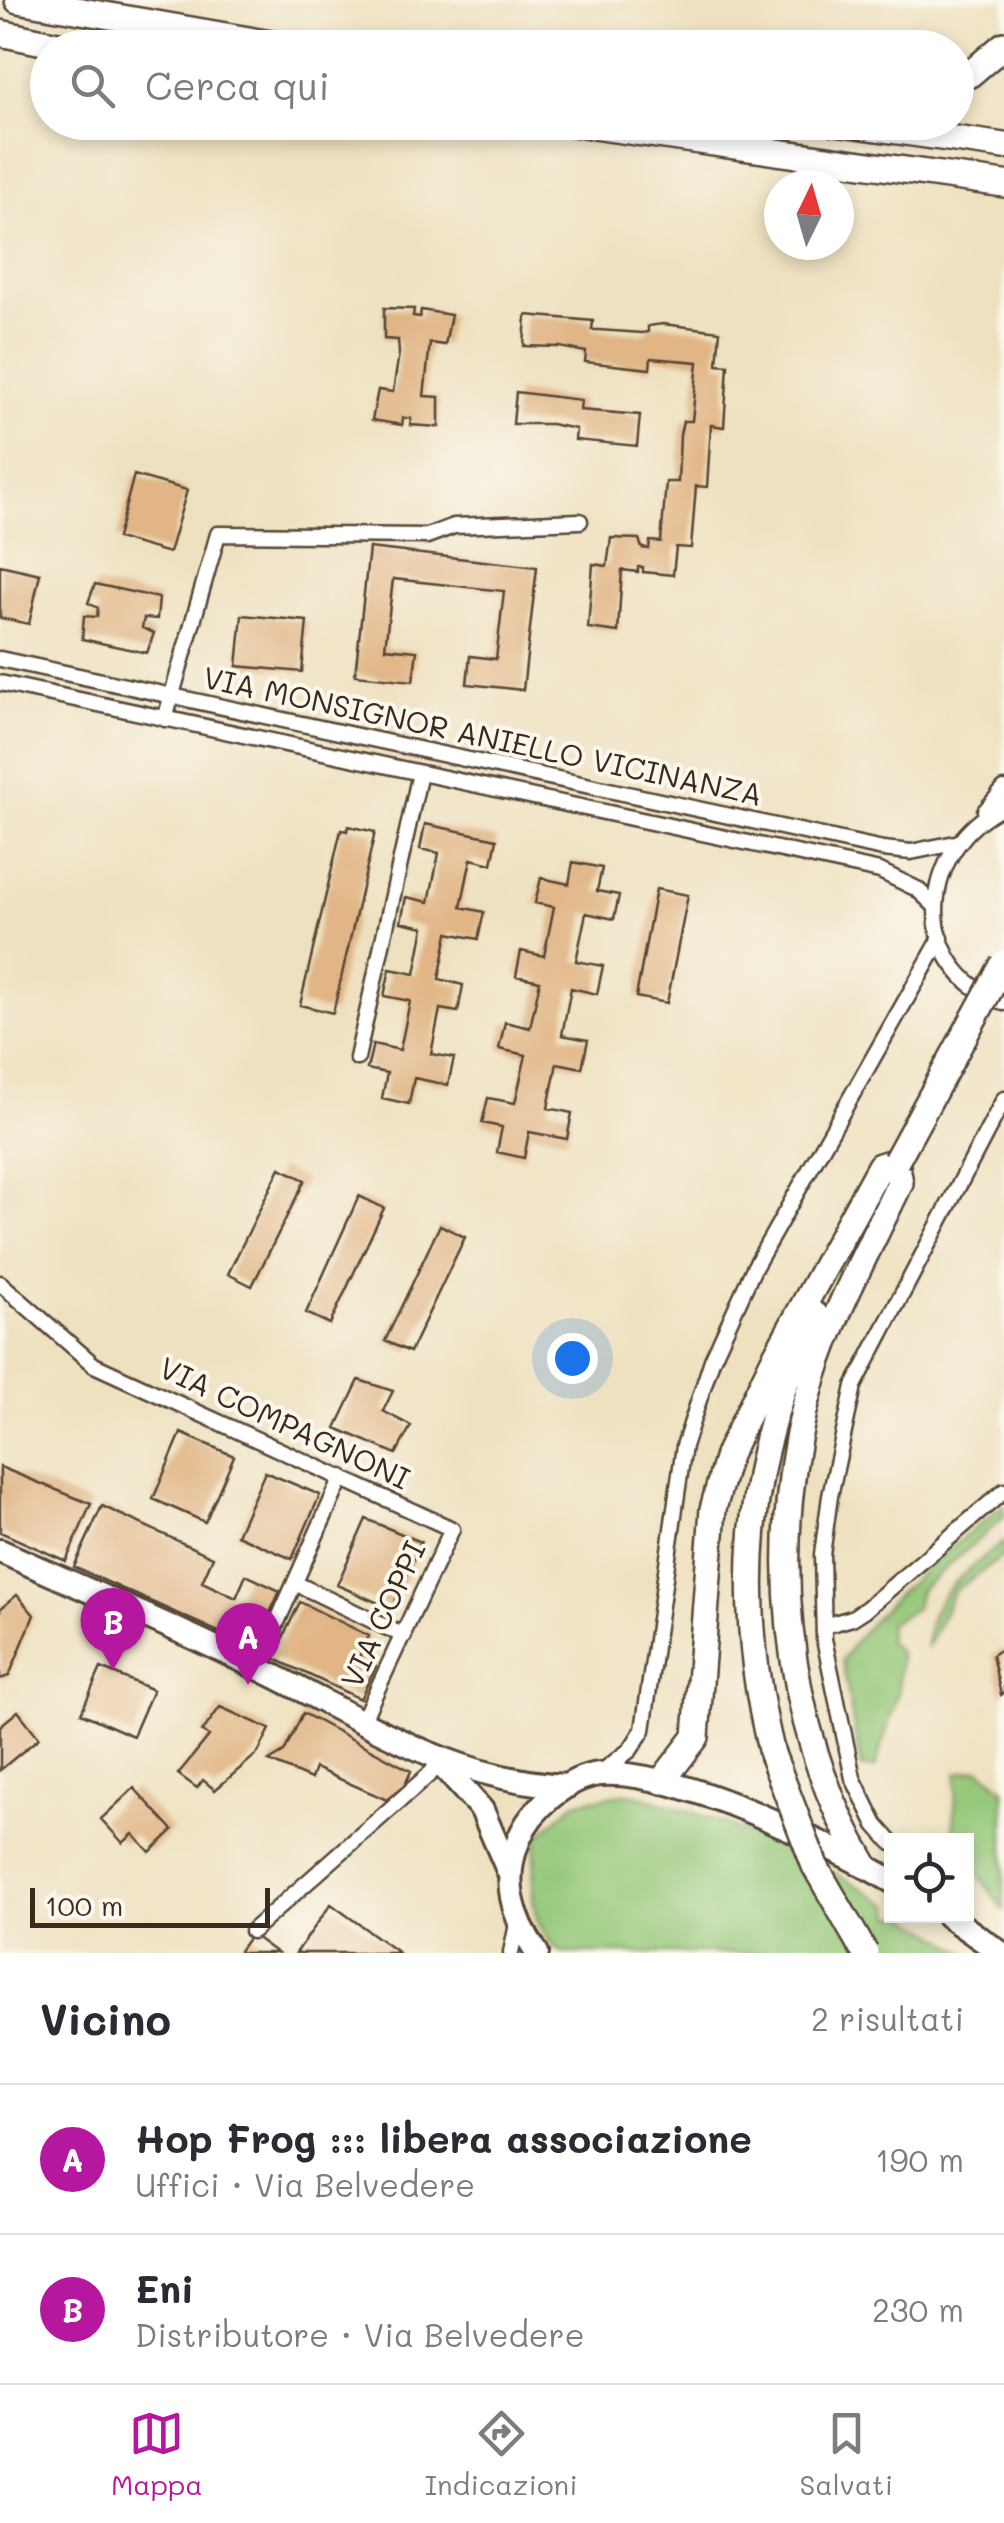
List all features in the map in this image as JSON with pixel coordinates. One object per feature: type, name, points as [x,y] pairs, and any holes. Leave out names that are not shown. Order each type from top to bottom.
[{"type":"highway","points":[[18,0],[190,30]]},
{"type":"highway","points":[[0,33],[30,39]]},
{"type":"highway","points":[[974,71],[1004,45]]},
{"type":"highway","points":[[659,140],[686,151],[1004,199]]},
{"type":"highway","points":[[687,140],[1004,184]]},
{"type":"highway","points":[[962,140],[1004,146]]},
{"type":"highway","points":[[865,1953],[815,1866],[772,1754],[758,1702],[748,1570],[756,1492],[769,1432],[809,1326],[1004,963]]},
{"type":"highway","points":[[662,1782],[690,1750],[696,1737],[710,1534],[728,1455],[780,1346],[880,1166],[896,1160]]},
{"type":"highway","points":[[864,1866],[839,1823],[794,1659],[786,1590],[786,1520],[812,1380],[900,1183],[896,1160]]},
{"type":"main road","points":[[0,1551],[257,1667],[438,1761],[520,1784],[568,1786]]},
{"type":"main road","points":[[438,1761],[482,1810],[510,1876],[517,1924],[537,1953]]},
{"type":"main road","points":[[510,1876],[519,1836],[528,1822],[568,1786],[598,1774],[662,1782],[709,1796],[884,1877]]},
{"type":"main road","points":[[962,1923],[1001,1953]]},
{"type":"street","points":[[164,719],[218,534],[427,536],[454,526],[580,521]]},
{"type":"street","name":"VIA MONSIGNOR ANIELLO VICINANZA","points":[[0,658],[882,849],[911,852],[955,843]]},
{"type":"street","name":"VIA MONSIGNOR ANIELLO VICINANZA","points":[[0,682],[880,870],[917,889],[935,906]]},
{"type":"street","points":[[357,1058],[420,773]]},
{"type":"street","points":[[1004,789],[955,843],[940,873],[935,906],[940,938],[959,972],[975,988],[1004,1003]]},
{"type":"street","points":[[976,821],[1004,806]]},
{"type":"street","points":[[598,1774],[630,1750],[643,1730],[684,1446],[712,1360],[754,1268],[940,938]]},
{"type":"street","points":[[884,1834],[853,1778],[824,1632],[822,1555],[854,1386],[1004,1099]]},
{"type":"street","name":"VIA COMPAGNONI","points":[[0,1283],[94,1365],[452,1529]]},
{"type":"street","points":[[257,1667],[342,1478]]},
{"type":"street","points":[[824,1632],[866,1608],[1004,1491]]},
{"type":"street","name":"VIA COPPI","points":[[362,1722],[452,1529]]},
{"type":"street","points":[[295,1582],[404,1636]]},
{"type":"street","points":[[252,1931],[432,1772],[438,1761]]},
{"type":"street","points":[[511,1953],[517,1924]]},
{"type":"green space","points":[[1004,1505],[1004,1517],[920,1590],[915,1608],[889,1624],[888,1641],[900,1654],[898,1693],[875,1768],[861,1767],[842,1660],[896,1596]]},
{"type":"green space","points":[[1004,1542],[1004,1555],[954,1591],[927,1648],[928,1630],[941,1599],[963,1575]]},
{"type":"green space","points":[[980,1769],[1004,1789],[1004,1910],[974,1868],[974,1833],[953,1833],[957,1773]]},
{"type":"green space","points":[[629,1793],[731,1826],[797,1854],[884,1902],[884,1923],[918,1923],[966,1953],[561,1953],[541,1928],[533,1900],[537,1837],[576,1802]]},
{"type":"building","points":[[384,308],[414,309],[413,316],[420,317],[421,310],[451,315],[445,345],[430,343],[424,396],[439,397],[439,427],[410,425],[411,418],[403,418],[402,425],[372,420],[378,390],[393,392],[399,353],[398,340],[384,339]]},
{"type":"building","points":[[526,315],[593,321],[592,330],[642,333],[648,332],[648,326],[663,324],[720,331],[717,364],[728,365],[724,427],[711,425],[707,487],[696,486],[691,548],[676,547],[673,575],[643,572],[643,567],[638,567],[638,572],[622,570],[618,632],[588,628],[593,564],[607,566],[611,538],[639,539],[642,548],[649,549],[650,541],[661,542],[666,482],[678,482],[680,435],[683,421],[692,421],[698,362],[651,358],[650,369],[585,362],[586,352],[560,347],[524,346]]},
{"type":"building","points":[[516,392],[581,400],[580,410],[640,415],[637,446],[575,440],[576,429],[551,424],[513,424]]},
{"type":"building","points":[[134,475],[187,490],[169,553],[117,538]]},
{"type":"building","points":[[369,548],[537,567],[523,690],[467,684],[470,656],[496,659],[504,591],[393,579],[385,648],[417,651],[413,681],[355,675]]},
{"type":"building","points":[[0,565],[40,574],[29,624],[0,618]]},
{"type":"building","points":[[95,584],[159,598],[157,619],[144,618],[142,628],[154,633],[147,653],[82,639],[84,616],[97,617],[98,608],[88,603]]},
{"type":"building","points":[[242,615],[307,621],[302,672],[237,666]]},
{"type":"building","points":[[425,824],[497,839],[492,864],[471,859],[461,907],[484,912],[478,939],[448,933],[439,979],[463,985],[458,1012],[440,1009],[431,1054],[454,1058],[448,1085],[414,1078],[409,1104],[382,1098],[387,1073],[367,1069],[373,1044],[400,1050],[410,1001],[384,996],[390,969],[415,974],[424,927],[401,922],[406,897],[429,902],[439,853],[420,849]]},
{"type":"building","points":[[348,826],[375,832],[333,1013],[300,1005],[341,830],[347,831]]},
{"type":"building","points":[[573,862],[602,868],[597,891],[619,895],[614,919],[586,913],[576,961],[603,966],[597,994],[571,988],[562,1035],[588,1040],[582,1068],[557,1063],[548,1108],[572,1113],[567,1139],[529,1132],[524,1158],[497,1152],[502,1127],[482,1123],[488,1098],[515,1103],[526,1055],[499,1049],[505,1022],[530,1028],[540,981],[516,976],[521,951],[544,956],[554,907],[535,903],[541,878],[569,884]]},
{"type":"building","points":[[656,889],[688,895],[667,1003],[636,997]]},
{"type":"building","points":[[280,1168],[305,1180],[252,1286],[228,1274]]},
{"type":"building","points":[[359,1196],[384,1208],[330,1324],[306,1313]]},
{"type":"building","points":[[440,1225],[465,1237],[410,1352],[385,1341]]},
{"type":"building","points":[[359,1380],[393,1391],[383,1411],[411,1426],[396,1454],[336,1428]]},
{"type":"building","points":[[181,1433],[234,1456],[205,1522],[153,1499]]},
{"type":"building","points":[[0,1467],[91,1504],[66,1561],[0,1532]]},
{"type":"building","points":[[265,1472],[320,1495],[292,1559],[237,1535]]},
{"type":"building","points":[[102,1506],[213,1557],[202,1582],[236,1598],[246,1575],[280,1591],[254,1648],[74,1567]]},
{"type":"building","points":[[366,1519],[421,1542],[392,1609],[337,1585]]},
{"type":"building","points":[[17,1595],[34,1615],[9,1676],[0,1679],[0,1609]]},
{"type":"building","points":[[300,1602],[369,1636],[359,1657],[376,1666],[360,1699],[273,1658]]},
{"type":"building","points":[[1004,1647],[1004,1693],[1001,1695],[992,1655]]},
{"type":"building","points":[[101,1668],[153,1690],[133,1736],[81,1713]]},
{"type":"building","points":[[220,1707],[270,1729],[258,1753],[215,1790],[203,1780],[197,1788],[178,1774],[209,1736],[202,1732]]},
{"type":"building","points":[[18,1711],[39,1738],[0,1770],[0,1726]]},
{"type":"building","points":[[303,1713],[411,1771],[403,1789],[387,1800],[315,1768],[311,1779],[269,1761],[284,1752]]},
{"type":"building","points":[[134,1788],[173,1830],[150,1852],[133,1834],[123,1843],[101,1819]]},
{"type":"building","points":[[331,1904],[399,1953],[296,1953]]},
{"type":"building","points":[[251,1934],[277,1953],[239,1951]]},
{"type":"place","name":"Eni","points":[[113,1670]]},
{"type":"place","name":"Hop Frog ::: libera associazione","points":[[248,1685]]}]
